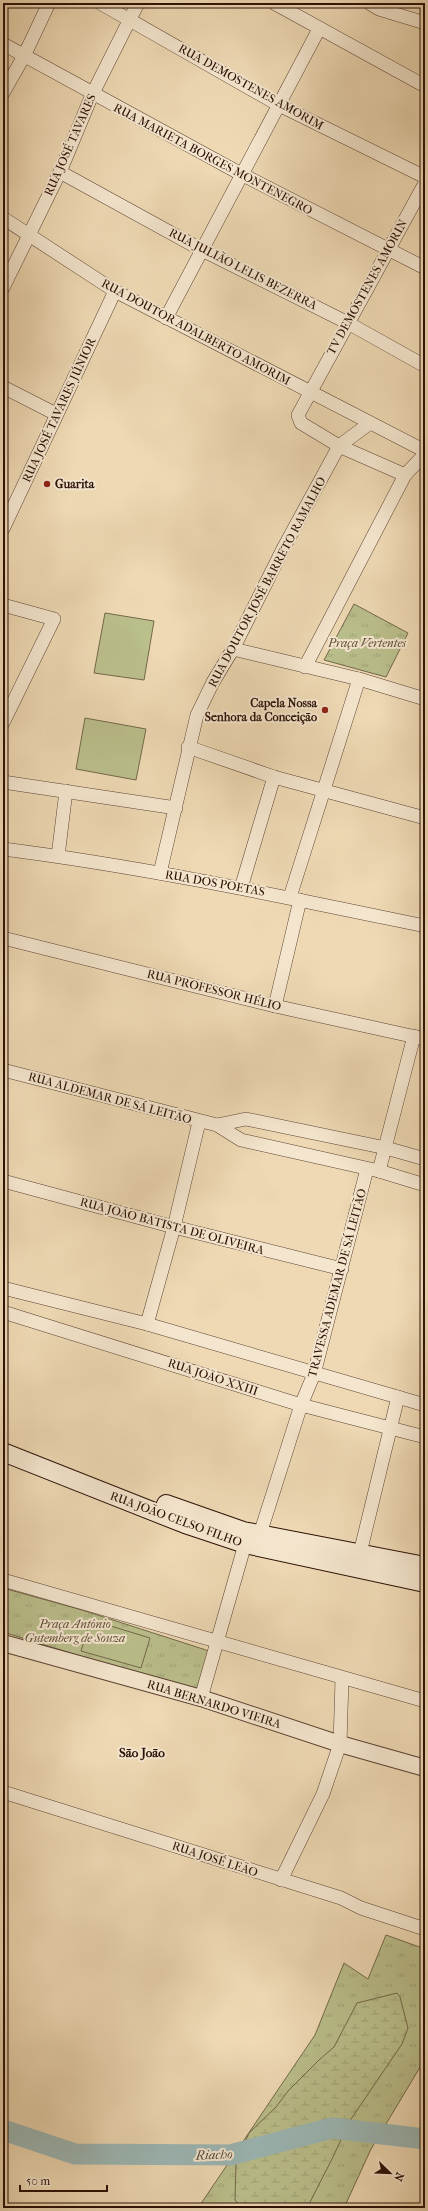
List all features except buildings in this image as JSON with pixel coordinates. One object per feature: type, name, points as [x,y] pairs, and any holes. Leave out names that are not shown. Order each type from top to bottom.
[{"type":"main road","name":"RUA JOÃO CELSO FILHO","points":[[3,1439],[177,1508],[244,1531],[425,1566]]},
{"type":"main road","name":"RUA JOÃO CELSO FILHO","points":[[3,1452],[185,1524],[245,1544],[425,1583]]},
{"type":"street","points":[[3,93],[24,56],[49,3]]},
{"type":"street","name":"RUA DEMOSTENES AMORIM","points":[[100,3],[129,18],[279,105],[425,177]]},
{"type":"street","name":"RUA JOSÉ TAVARES","points":[[3,288],[28,234],[60,172],[92,95],[129,18],[138,3]]},
{"type":"street","points":[[274,3],[425,86]]},
{"type":"street","points":[[370,3],[379,9],[425,23]]},
{"type":"street","points":[[166,318],[319,29]]},
{"type":"street","name":"RUA MARIETA BORGES MONTENEGRO","points":[[3,44],[92,95],[241,174],[425,268]]},
{"type":"street","name":"RUA JULIÃO LELIS BEZERRA","points":[[60,172],[202,250],[348,323],[425,366]]},
{"type":"street","name":"TV DEMOSTENES AMORIN","points":[[310,392],[425,183]]},
{"type":"street","name":"RUA DOUTOR ADALBERTO AMORIM","points":[[3,218],[115,291],[425,453]]},
{"type":"street","name":"RUA JOSÉ TAVARES JÚNIOR","points":[[3,529],[115,291]]},
{"type":"street","points":[[3,387],[56,414]]},
{"type":"street","points":[[310,392],[298,415],[298,420],[339,446],[405,475]]},
{"type":"street","name":"RUA DOUTOR JOSÉ BARRETO RAMALHO","points":[[160,873],[176,808],[188,747],[197,715],[213,682],[233,649],[284,547],[339,446],[370,423]]},
{"type":"street","points":[[305,667],[405,475],[425,453]]},
{"type":"street","points":[[3,605],[54,619],[3,724]]},
{"type":"street","points":[[233,649],[359,679],[425,699]]},
{"type":"street","points":[[275,1006],[295,898],[323,790],[359,679]]},
{"type":"street","points":[[188,747],[274,777],[425,818]]},
{"type":"street","points":[[241,888],[274,777]]},
{"type":"street","points":[[3,782],[176,808]]},
{"type":"street","points":[[58,856],[66,791]]},
{"type":"street","name":"RUA DOS POETAS","points":[[3,848],[160,873],[295,898],[425,926]]},
{"type":"street","name":"RUA PROFESSOR HÉLIO","points":[[3,938],[275,1006],[419,1038]]},
{"type":"street","name":"TRAVESSA ADEMAR DE SÁ LEITÃO","points":[[260,1534],[301,1405],[314,1374],[342,1269],[373,1170],[386,1148],[419,1038]]},
{"type":"street","name":"RUA ALDEMAR DE SÁ LEITÃO","points":[[3,1070],[199,1122],[217,1125],[246,1119],[386,1148],[425,1159]]},
{"type":"street","points":[[148,1324],[174,1227],[199,1122]]},
{"type":"street","name":"RUA ALDEMAR DE SÁ LEITÃO","points":[[217,1125],[241,1140],[373,1170],[425,1185]]},
{"type":"street","points":[[326,1159],[332,1137]]},
{"type":"street","name":"RUA JOÃO BATISTA DE OLIVEIRA","points":[[3,1181],[174,1227],[342,1269]]},
{"type":"street","points":[[4,1290],[148,1324],[314,1374],[425,1405]]},
{"type":"street","name":"RUA JOÃO XXIII","points":[[3,1312],[301,1405],[425,1437]]},
{"type":"street","points":[[360,1553],[398,1397]]},
{"type":"street","points":[[201,1698],[245,1544]]},
{"type":"street","points":[[3,1580],[425,1702]]},
{"type":"street","name":"RUA BERNARDO VIEIRA","points":[[3,1643],[201,1698],[340,1744],[425,1768]]},
{"type":"street","points":[[281,1880],[323,1794],[340,1744],[342,1679]]},
{"type":"street","name":"RUA JOSÉ LEÃO","points":[[3,1792],[341,1898],[360,1908],[425,1929]]},
{"type":"green space","name":"Praça Vertentes","points":[[354,604],[408,633],[386,677],[324,660]]},
{"type":"green space","points":[[105,613],[154,621],[144,680],[94,673]]},
{"type":"green space","points":[[85,718],[146,729],[136,780],[76,769]]},
{"type":"green space","name":"Praça Antônio Gutemberg de Souza","points":[[3,1588],[82,1610],[206,1650],[210,1653],[196,1692],[3,1632]]},
{"type":"green space","points":[[91,1620],[150,1638],[141,1668],[81,1651]]},
{"type":"green space","points":[[386,1935],[425,1949],[425,2059],[371,2149],[344,2208],[198,2208],[315,2035],[344,1963],[368,1979]]},
{"type":"green space","points":[[397,1993],[400,1997],[408,2028],[402,2044],[349,2122],[308,2206],[306,2208],[242,2208],[235,2200],[236,2162],[249,2133],[276,2107],[288,2091],[334,2047],[357,2003]]},
{"type":"waterway","name":"Riacho","points":[[3,2130],[75,2154],[230,2155],[332,2128],[425,2139]]},
{"type":"place","name":"Guarita","points":[[47,484]]},
{"type":"place","name":"Capela Nossa Senhora da Conceição","points":[[325,710]]},
{"type":"district","name":"São João","points":[[142,1752]]}]
